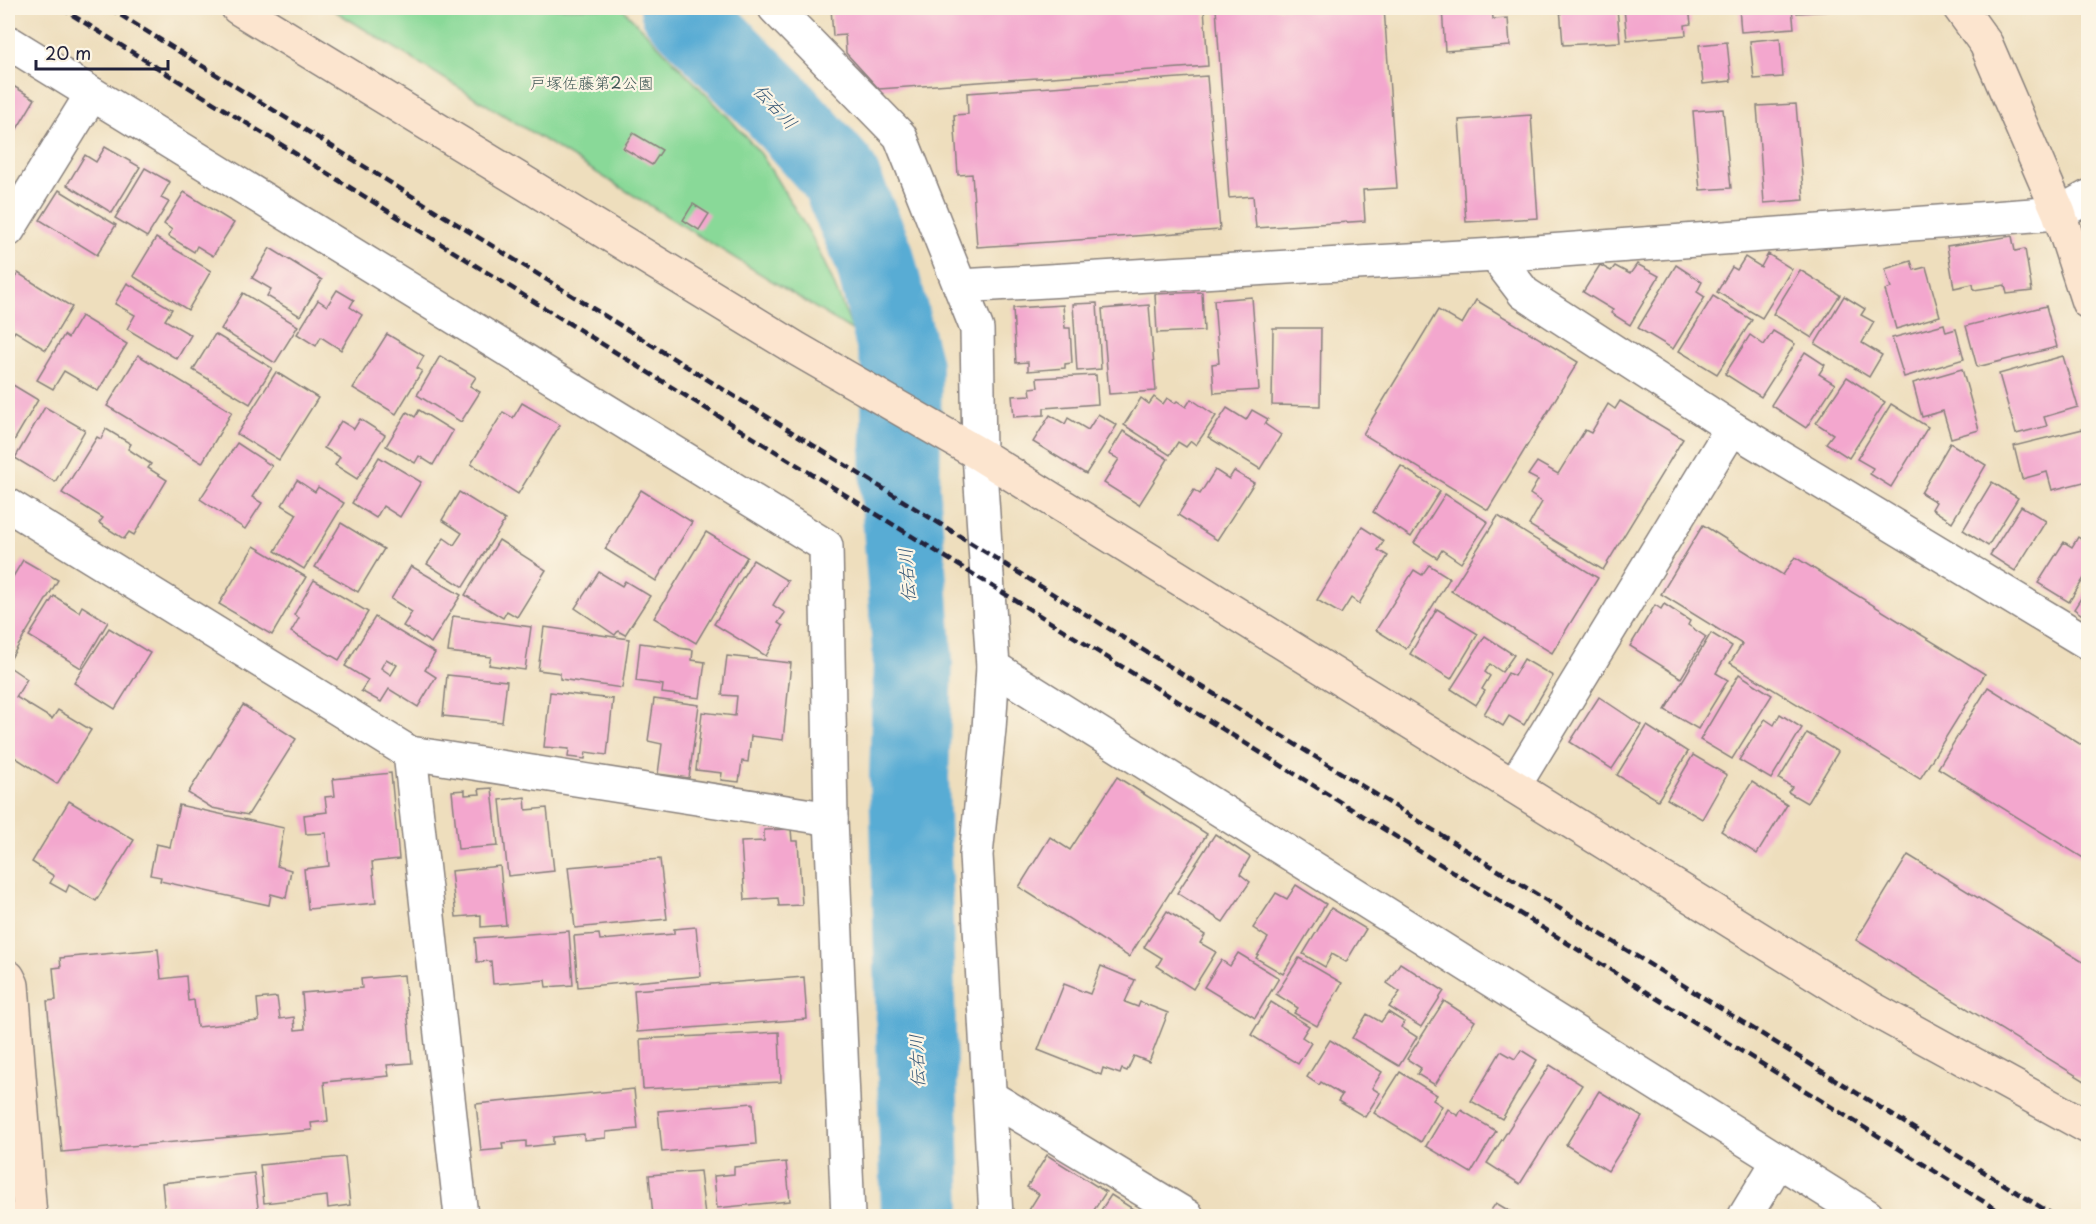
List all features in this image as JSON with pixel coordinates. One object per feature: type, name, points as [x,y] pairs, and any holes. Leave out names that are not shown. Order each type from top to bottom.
[{"type":"street","points":[[238,8],[856,383],[966,447],[1871,1008],[2088,1127]]},
{"type":"street","points":[[775,8],[900,136],[977,329],[966,447],[993,668],[976,855],[996,1216]]},
{"type":"street","points":[[1960,8],[1986,44],[2060,213],[2088,302]]},
{"type":"street","points":[[8,42],[826,546],[831,819],[848,1216]]},
{"type":"street","points":[[8,230],[92,94]]},
{"type":"street","points":[[960,286],[1495,255],[2060,213],[2088,197]]},
{"type":"street","points":[[1495,255],[1524,293],[1732,428],[2088,643]]},
{"type":"street","points":[[1514,786],[1732,428]]},
{"type":"street","points":[[8,505],[410,753],[831,819]]},
{"type":"street","points":[[993,668],[1867,1216]]},
{"type":"street","points":[[410,753],[461,1216]]},
{"type":"street","points":[[8,977],[12,986],[30,1216]]},
{"type":"street","points":[[990,1097],[1188,1216]]},
{"type":"street","points":[[1745,1216],[1779,1160]]},
{"type":"green space","name":"戸塚佐藤第2公園","points":[[330,8],[622,8],[761,154],[811,235],[853,331]]},
{"type":"building","points":[[831,8],[1204,8],[1208,66],[879,89],[846,53],[845,35],[833,36]]},
{"type":"building","points":[[1216,8],[1384,8],[1397,188],[1363,190],[1365,221],[1256,228],[1253,196],[1229,198]]},
{"type":"building","points":[[1492,8],[1493,19],[1508,18],[1510,46],[1445,51],[1442,9]]},
{"type":"building","points":[[1560,8],[1617,8],[1620,42],[1563,45]]},
{"type":"building","points":[[1624,8],[1689,8],[1691,24],[1685,25],[1686,35],[1627,40]]},
{"type":"building","points":[[1739,8],[1792,8],[1794,28],[1741,32]]},
{"type":"building","points":[[1797,8],[1833,8],[1833,11],[1797,13]]},
{"type":"building","points":[[1780,38],[1783,77],[1754,79],[1750,41]]},
{"type":"building","points":[[1727,42],[1731,81],[1703,84],[1699,45]]},
{"type":"building","points":[[1207,76],[1220,230],[977,247],[972,174],[958,175],[954,115],[968,114],[967,93]]},
{"type":"building","points":[[8,83],[35,99],[14,134],[8,130]]},
{"type":"building","points":[[1796,104],[1804,200],[1764,203],[1757,106]]},
{"type":"building","points":[[1723,109],[1731,188],[1700,190],[1693,111]]},
{"type":"building","points":[[1531,115],[1538,218],[1466,222],[1459,120]]},
{"type":"building","points":[[633,133],[662,150],[652,165],[623,148]]},
{"type":"building","points":[[105,147],[140,167],[112,213],[67,185],[85,155],[96,162]]},
{"type":"building","points":[[145,168],[170,182],[161,198],[169,202],[147,237],[115,218]]},
{"type":"building","points":[[59,190],[116,225],[97,255],[40,220]]},
{"type":"building","points":[[184,192],[234,223],[213,256],[197,246],[194,252],[168,236],[172,230],[164,224]]},
{"type":"building","points":[[693,204],[709,214],[699,230],[683,220]]},
{"type":"building","points":[[2012,236],[2015,251],[2025,249],[2032,291],[2007,294],[2005,285],[1974,290],[1973,284],[1954,288],[1947,246]]},
{"type":"building","points":[[156,238],[211,271],[188,310],[133,276]]},
{"type":"building","points":[[270,248],[322,280],[300,316],[267,296],[271,289],[252,278]]},
{"type":"building","points":[[1768,254],[1792,269],[1762,318],[1717,292],[1732,267],[1737,270],[1745,257],[1761,267]]},
{"type":"building","points":[[1911,261],[1914,270],[1926,267],[1940,316],[1896,329],[1885,290],[1891,288],[1885,269]]},
{"type":"building","points":[[1637,264],[1659,276],[1630,325],[1611,313],[1613,310],[1583,292],[1600,265],[1611,271],[1615,266],[1630,274]]},
{"type":"building","points":[[1676,265],[1702,282],[1697,292],[1705,297],[1673,349],[1638,328]]},
{"type":"building","points":[[1800,270],[1840,295],[1812,338],[1773,314]]},
{"type":"building","points":[[18,273],[72,307],[46,350],[15,331],[8,340],[8,286],[10,287]]},
{"type":"building","points":[[127,283],[172,309],[165,320],[191,335],[177,359],[127,329],[135,315],[115,304]]},
{"type":"building","points":[[337,290],[354,300],[350,307],[362,315],[341,350],[321,337],[316,346],[297,334],[318,300],[327,306]]},
{"type":"building","points":[[1202,292],[1204,331],[1157,333],[1155,294]]},
{"type":"building","points":[[243,293],[298,326],[275,363],[221,329]]},
{"type":"building","points":[[1713,296],[1752,320],[1717,374],[1679,351]]},
{"type":"building","points":[[1844,296],[1865,309],[1861,315],[1874,322],[1862,343],[1882,355],[1869,377],[1815,344]]},
{"type":"building","points":[[1252,297],[1259,390],[1214,393],[1212,364],[1219,363],[1214,300]]},
{"type":"building","points":[[1476,300],[1578,362],[1488,510],[1363,434],[1438,310],[1462,324]]},
{"type":"building","points":[[1097,303],[1101,369],[1077,371],[1073,304]]},
{"type":"building","points":[[1063,305],[1065,328],[1070,328],[1072,363],[1065,364],[1065,368],[1028,371],[1028,362],[1016,363],[1013,308]]},
{"type":"building","points":[[1149,305],[1156,391],[1109,394],[1102,309]]},
{"type":"building","points":[[2046,306],[2057,347],[1977,367],[1966,326]]},
{"type":"building","points":[[81,316],[127,344],[98,391],[64,371],[53,389],[37,380],[64,335],[68,338]]},
{"type":"building","points":[[1944,324],[1946,332],[1956,329],[1964,359],[1904,377],[1892,338]]},
{"type":"building","points":[[1273,328],[1321,328],[1320,406],[1272,405]]},
{"type":"building","points":[[1773,331],[1795,344],[1761,397],[1725,374],[1750,335],[1764,345]]},
{"type":"building","points":[[215,334],[272,368],[250,404],[193,370]]},
{"type":"building","points":[[387,334],[424,356],[417,368],[422,371],[396,414],[353,388]]},
{"type":"building","points":[[1805,352],[1825,365],[1819,374],[1835,384],[1806,428],[1771,405]]},
{"type":"building","points":[[138,355],[232,412],[202,463],[107,406]]},
{"type":"building","points":[[440,356],[476,377],[470,386],[480,392],[461,422],[417,395]]},
{"type":"building","points":[[2063,356],[2078,407],[2044,417],[2047,426],[2016,434],[1999,374]]},
{"type":"building","points":[[1962,369],[1979,430],[1951,438],[1943,411],[1922,417],[1913,383]]},
{"type":"building","points":[[276,372],[318,398],[279,460],[237,434]]},
{"type":"building","points":[[1096,375],[1098,404],[1044,408],[1044,415],[1014,417],[1012,396],[1031,395],[1030,388],[1038,387],[1037,378]]},
{"type":"building","points":[[1847,377],[1885,402],[1849,458],[1826,443],[1833,434],[1816,423]]},
{"type":"building","points":[[8,382],[38,400],[8,451]]},
{"type":"building","points":[[1154,397],[1163,404],[1167,398],[1186,407],[1191,399],[1216,416],[1196,445],[1191,441],[1186,447],[1178,442],[1170,455],[1124,425],[1141,398],[1149,404]]},
{"type":"building","points":[[1620,401],[1683,439],[1603,570],[1529,525],[1542,502],[1530,494],[1538,480],[1528,475],[1537,462],[1558,474],[1585,430],[1591,433],[1608,404],[1615,409]]},
{"type":"building","points":[[522,403],[560,425],[518,494],[471,464],[503,412],[513,418]]},
{"type":"building","points":[[1891,404],[1928,427],[1891,487],[1870,474],[1873,468],[1857,459]]},
{"type":"building","points":[[45,407],[85,430],[55,482],[15,458]]},
{"type":"building","points":[[1227,408],[1246,420],[1252,410],[1268,419],[1265,424],[1281,435],[1260,469],[1208,437]]},
{"type":"building","points":[[419,410],[453,431],[433,465],[419,456],[415,463],[386,446],[407,412],[415,417]]},
{"type":"building","points":[[1098,414],[1117,425],[1086,474],[1033,442],[1050,415],[1065,424],[1068,418],[1088,430]]},
{"type":"building","points":[[360,419],[385,435],[357,479],[335,465],[340,457],[324,448],[341,421],[354,429]]},
{"type":"building","points":[[106,429],[131,444],[128,449],[151,464],[148,468],[167,480],[134,535],[129,532],[124,539],[99,523],[103,518],[62,493],[97,437],[101,439]]},
{"type":"building","points":[[2083,429],[2088,450],[2088,481],[2052,490],[2047,472],[2022,479],[2014,446]]},
{"type":"building","points":[[1123,431],[1168,459],[1139,505],[1104,483],[1119,459],[1109,454]]},
{"type":"building","points":[[237,443],[272,466],[252,497],[262,503],[245,529],[200,499]]},
{"type":"building","points":[[1950,443],[1986,465],[1952,522],[1932,509],[1936,502],[1921,493]]},
{"type":"building","points":[[379,457],[421,482],[400,517],[383,506],[376,518],[352,503]]},
{"type":"building","points":[[1401,466],[1440,491],[1411,537],[1373,512]]},
{"type":"building","points":[[1215,470],[1229,479],[1234,471],[1254,483],[1217,540],[1178,515],[1194,490],[1200,494]]},
{"type":"building","points":[[297,480],[315,492],[318,487],[344,503],[304,569],[275,551],[297,514],[282,505]]},
{"type":"building","points":[[1992,482],[2018,498],[1988,546],[1963,530]]},
{"type":"building","points":[[641,490],[692,522],[656,581],[605,549]]},
{"type":"building","points":[[459,492],[505,520],[463,587],[427,564],[444,538],[454,545],[462,533],[442,520]]},
{"type":"building","points":[[1445,494],[1488,522],[1461,563],[1442,550],[1437,558],[1414,543]]},
{"type":"building","points":[[2021,506],[2046,521],[2015,571],[1990,555]]},
{"type":"building","points":[[1498,516],[1598,578],[1552,653],[1451,591]]},
{"type":"building","points":[[341,523],[384,549],[358,592],[315,567]]},
{"type":"building","points":[[1703,525],[1783,575],[1795,557],[1985,674],[1920,779],[1730,663],[1742,644],[1661,594]]},
{"type":"building","points":[[1362,527],[1384,541],[1378,550],[1388,556],[1359,604],[1351,598],[1341,614],[1317,600]]},
{"type":"building","points":[[706,532],[747,557],[696,643],[654,618]]},
{"type":"building","points":[[2078,537],[2088,544],[2088,572],[2069,602],[2038,583],[2064,542],[2072,547]]},
{"type":"building","points":[[499,540],[546,570],[517,617],[507,611],[503,618],[465,595]]},
{"type":"building","points":[[254,546],[306,577],[272,635],[219,604]]},
{"type":"building","points":[[23,560],[58,580],[11,658],[8,656],[8,585]]},
{"type":"building","points":[[753,560],[788,581],[773,605],[785,613],[778,623],[783,626],[766,656],[714,624]]},
{"type":"building","points":[[1429,565],[1450,578],[1406,649],[1376,630],[1414,570],[1422,575]]},
{"type":"building","points":[[411,566],[461,595],[431,643],[403,626],[412,612],[391,599]]},
{"type":"building","points":[[599,572],[622,586],[625,581],[650,596],[625,635],[618,631],[615,635],[575,608]]},
{"type":"building","points":[[314,580],[368,612],[339,660],[291,632],[299,618],[294,615]]},
{"type":"building","points":[[2088,587],[2088,619],[2074,609]]},
{"type":"building","points":[[54,596],[79,612],[82,606],[108,622],[81,668],[29,636]]},
{"type":"building","points":[[1664,604],[1690,621],[1688,625],[1706,637],[1681,678],[1630,646],[1655,605],[1661,609]]},
{"type":"building","points":[[1437,609],[1478,634],[1451,679],[1410,654]]},
{"type":"building","points":[[453,616],[531,627],[525,670],[489,665],[491,657],[448,652]]},
{"type":"building","points":[[375,617],[435,653],[425,670],[436,677],[418,707],[389,689],[381,702],[361,691],[368,680],[345,666]],"holes":[[[386,659],[397,665],[391,675],[381,668]]]},
{"type":"building","points":[[544,627],[629,639],[622,688],[560,679],[560,673],[538,670]]},
{"type":"building","points":[[109,628],[150,653],[115,709],[74,683]]},
{"type":"building","points":[[1711,633],[1732,646],[1716,673],[1728,680],[1698,729],[1665,710]]},
{"type":"building","points":[[1485,636],[1514,655],[1502,672],[1490,664],[1485,672],[1490,676],[1482,689],[1485,691],[1476,705],[1451,689]]},
{"type":"building","points":[[640,643],[693,650],[692,660],[705,662],[700,698],[662,693],[663,685],[636,681]]},
{"type":"building","points":[[727,656],[791,663],[783,740],[751,736],[748,762],[742,761],[739,782],[721,780],[722,773],[696,770],[702,712],[735,716],[737,696],[722,695]]},
{"type":"building","points":[[1524,659],[1553,676],[1524,725],[1509,716],[1503,726],[1484,714],[1508,673],[1514,676]]},
{"type":"building","points":[[8,666],[27,679],[16,697],[52,719],[58,710],[91,730],[57,784],[8,753]]},
{"type":"building","points":[[1739,674],[1772,695],[1732,759],[1700,740]]},
{"type":"building","points":[[447,675],[507,681],[502,722],[443,716]]},
{"type":"building","points":[[1988,687],[2088,749],[2088,861],[1938,768]]},
{"type":"building","points":[[550,692],[613,699],[607,755],[586,752],[585,759],[568,757],[569,749],[544,747]]},
{"type":"building","points":[[1599,697],[1641,725],[1612,769],[1570,742]]},
{"type":"building","points":[[654,699],[699,705],[689,778],[658,774],[662,744],[648,741]]},
{"type":"building","points":[[243,705],[296,739],[248,815],[212,808],[188,793]]},
{"type":"building","points":[[1780,714],[1802,728],[1771,779],[1739,760],[1765,719],[1774,725]]},
{"type":"building","points":[[1647,726],[1688,752],[1658,800],[1617,775]]},
{"type":"building","points":[[1807,733],[1838,752],[1807,803],[1788,792],[1792,787],[1779,779]]},
{"type":"building","points":[[1693,755],[1727,775],[1702,819],[1667,799]]},
{"type":"building","points":[[391,773],[399,859],[372,862],[376,903],[308,909],[304,869],[329,866],[326,833],[306,834],[304,815],[327,812],[325,797],[335,796],[333,779]]},
{"type":"building","points":[[1117,777],[1207,834],[1129,957],[1019,887],[1050,837],[1070,850]]},
{"type":"building","points":[[1752,782],[1787,805],[1757,854],[1721,831]]},
{"type":"building","points":[[492,788],[498,846],[458,849],[452,791],[465,790],[465,795],[480,794],[479,789]]},
{"type":"building","points":[[525,797],[526,810],[547,808],[554,871],[508,876],[500,800]]},
{"type":"building","points":[[69,801],[134,840],[96,901],[69,885],[66,892],[50,883],[54,876],[32,862]]},
{"type":"building","points":[[179,805],[284,828],[277,866],[291,870],[286,898],[271,894],[269,905],[160,881],[161,877],[150,875],[156,844],[170,847]]},
{"type":"building","points":[[791,829],[792,841],[798,841],[802,905],[779,906],[778,898],[745,900],[741,842],[764,841],[764,830]]},
{"type":"building","points":[[1215,834],[1250,857],[1240,874],[1250,882],[1223,922],[1177,893]]},
{"type":"building","points":[[1908,855],[2088,965],[2088,1083],[1856,940]]},
{"type":"building","points":[[660,859],[667,919],[575,928],[568,867]]},
{"type":"building","points":[[500,866],[506,925],[481,927],[481,915],[456,917],[451,871]]},
{"type":"building","points":[[1296,885],[1326,904],[1283,974],[1256,958],[1268,938],[1253,928],[1276,893],[1287,899]]},
{"type":"building","points":[[1331,908],[1366,929],[1346,962],[1332,954],[1325,967],[1303,954]]},
{"type":"building","points":[[1167,911],[1205,935],[1200,943],[1216,952],[1193,989],[1157,966],[1162,958],[1144,947]]},
{"type":"building","points":[[696,927],[701,976],[578,987],[574,936],[599,934],[600,940],[674,934],[674,929]]},
{"type":"building","points":[[569,931],[573,985],[546,987],[545,980],[493,984],[491,961],[477,962],[475,938]]},
{"type":"building","points":[[158,949],[161,979],[186,976],[188,1001],[194,1000],[197,1027],[259,1021],[257,999],[277,997],[280,1019],[294,1017],[295,1030],[305,1029],[302,993],[362,988],[361,979],[404,975],[412,1063],[387,1065],[389,1076],[324,1082],[328,1121],[311,1123],[312,1130],[62,1152],[47,1001],[56,1000],[53,968],[61,967],[60,958]]},
{"type":"building","points":[[1238,953],[1279,978],[1255,1018],[1204,987],[1221,960],[1230,966]]},
{"type":"building","points":[[1299,958],[1342,983],[1317,1026],[1294,1013],[1298,1008],[1276,994]]},
{"type":"building","points":[[1400,963],[1444,991],[1421,1027],[1389,1007],[1400,992],[1387,983]]},
{"type":"building","points":[[1101,966],[1135,980],[1125,1002],[1138,1007],[1140,1002],[1168,1013],[1149,1062],[1134,1056],[1127,1071],[1122,1069],[1120,1074],[1103,1068],[1101,1075],[1038,1050],[1064,984],[1090,994]]},
{"type":"building","points":[[804,977],[807,1019],[637,1032],[634,990]]},
{"type":"building","points":[[1444,1001],[1475,1021],[1435,1085],[1417,1074],[1421,1068],[1407,1059]]},
{"type":"building","points":[[1271,1002],[1309,1026],[1302,1037],[1311,1043],[1298,1064],[1251,1035]]},
{"type":"building","points":[[1388,1012],[1404,1022],[1401,1027],[1417,1037],[1399,1066],[1352,1038],[1367,1014],[1381,1022]]},
{"type":"building","points":[[779,1032],[781,1082],[643,1089],[640,1039]]},
{"type":"building","points":[[1330,1040],[1382,1072],[1372,1088],[1380,1093],[1365,1117],[1338,1101],[1342,1095],[1321,1082],[1319,1085],[1307,1077]]},
{"type":"building","points":[[1521,1050],[1537,1060],[1502,1119],[1471,1101],[1501,1051],[1515,1059]]},
{"type":"building","points":[[1550,1065],[1582,1085],[1520,1184],[1487,1163]]},
{"type":"building","points":[[1400,1072],[1437,1095],[1433,1100],[1442,1106],[1421,1142],[1374,1113]]},
{"type":"building","points":[[634,1089],[638,1129],[606,1132],[606,1138],[584,1140],[584,1134],[553,1137],[553,1144],[526,1147],[526,1141],[502,1143],[503,1149],[481,1151],[476,1104]]},
{"type":"building","points":[[1599,1091],[1642,1117],[1608,1171],[1566,1145]]},
{"type":"building","points":[[753,1103],[756,1144],[662,1152],[658,1111]]},
{"type":"building","points":[[1448,1109],[1458,1116],[1461,1110],[1496,1131],[1471,1173],[1426,1146]]},
{"type":"building","points":[[1047,1155],[1106,1192],[1090,1216],[1039,1216],[1029,1210],[1039,1194],[1027,1187]]},
{"type":"building","points":[[345,1157],[350,1205],[328,1208],[327,1196],[264,1203],[260,1165]]},
{"type":"building","points":[[786,1162],[790,1201],[717,1208],[714,1176],[734,1174],[734,1167]]},
{"type":"building","points":[[700,1171],[705,1216],[653,1216],[649,1175]]},
{"type":"building","points":[[254,1173],[259,1216],[165,1216],[162,1183]]},
{"type":"building","points":[[1111,1195],[1144,1216],[1097,1216]]},
{"type":"building","points":[[1496,1203],[1518,1216],[1487,1216]]},
{"type":"waterway","name":"伝右川","points":[[680,8],[774,102],[838,174],[874,256],[902,367],[900,488],[913,662],[909,777],[921,1216]]},
{"type":"railway","points":[[61,8],[2007,1216]]},
{"type":"railway","points":[[109,8],[2055,1216]]}]
